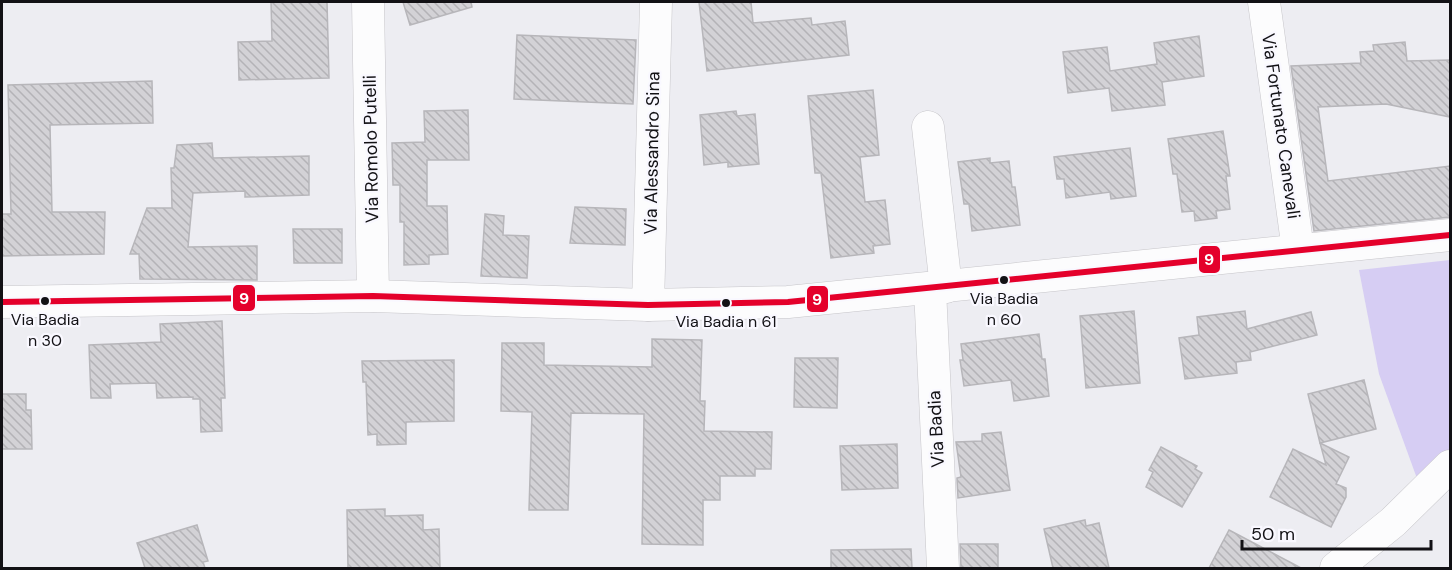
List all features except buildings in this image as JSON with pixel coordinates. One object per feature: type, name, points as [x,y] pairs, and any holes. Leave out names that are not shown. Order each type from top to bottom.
[{"type":"street","name":"Via Romolo Putelli","points":[[369,2],[373,296]]},
{"type":"street","name":"Via Alessandro Sina","points":[[648,305],[656,2]]},
{"type":"street","name":"Via Fortunato Canevali","points":[[1264,2],[1298,250]]},
{"type":"street","name":"Via Badia","points":[[928,127],[938,288],[943,568]]},
{"type":"street","points":[[2,302],[373,296],[648,305],[788,302],[1450,235]]},
{"type":"street","points":[[1336,568],[1393,522],[1450,466]]},
{"type":"shaded area","points":[[1450,260],[1450,454],[1419,484],[1379,374],[1359,270]]},
{"type":"transit line","name":"9","points":[[2,302],[373,296],[648,305],[788,302],[1450,235]]},
{"type":"place","name":"Via Badia n 60","points":[[1004,280]]},
{"type":"place","name":"Via Badia n 30","points":[[45,301]]},
{"type":"place","name":"Via Badia n 61","points":[[726,303]]}]
